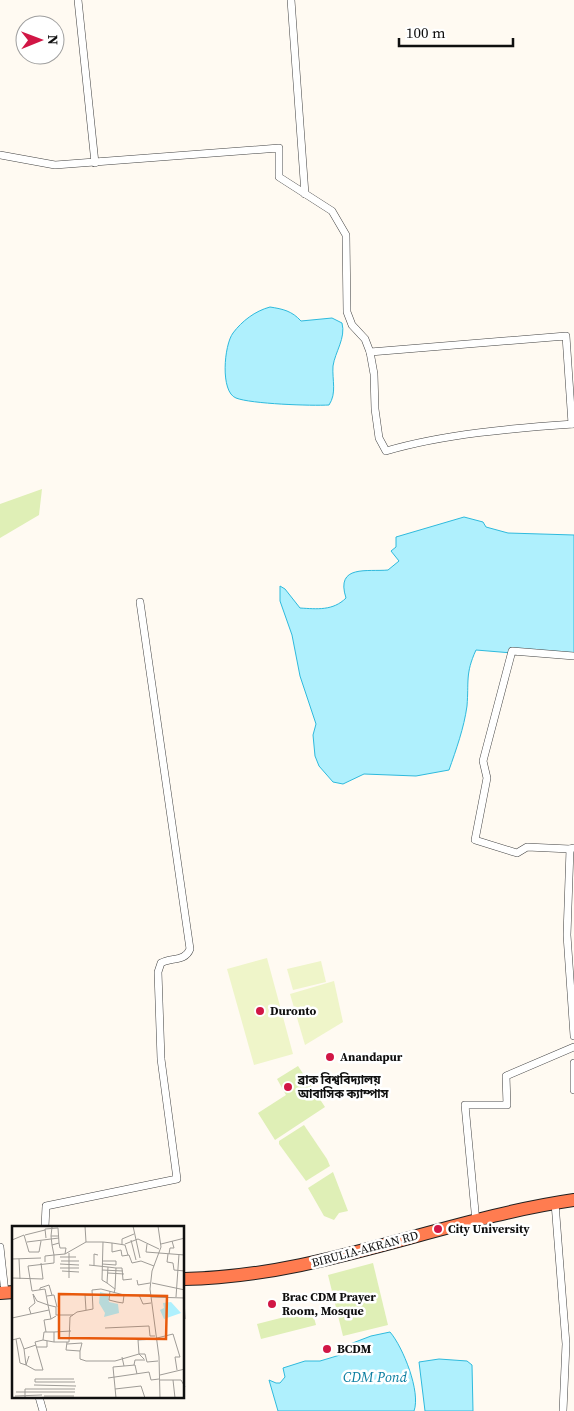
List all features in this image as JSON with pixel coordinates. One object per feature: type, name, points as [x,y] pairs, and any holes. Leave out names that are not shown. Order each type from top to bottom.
[{"type":"highway","name":"BIRULIA-AKRAN RD","points":[[185,1279],[277,1270],[309,1264],[476,1222],[574,1200]]},
{"type":"street","points":[[78,0],[95,163]]},
{"type":"street","points":[[291,0],[305,194]]},
{"type":"street","points":[[0,155],[55,165],[279,148],[279,177],[332,211],[346,235],[346,312],[352,325],[365,339],[370,352],[374,374],[375,410],[379,438],[386,451],[462,436],[573,424],[566,336],[370,352]]},
{"type":"street","points":[[45,1226],[46,1206],[177,1179],[161,1059],[158,972],[161,963],[182,958],[188,955],[190,949],[140,602]]},
{"type":"street","points":[[574,656],[512,651],[483,762],[487,778],[475,840],[517,853],[527,847],[572,848],[567,935],[574,1036]]},
{"type":"street","points":[[476,1222],[465,1105],[506,1105],[506,1076],[574,1047]]},
{"type":"street","points":[[574,1062],[574,1090]]},
{"type":"street","points":[[555,1203],[566,1344],[563,1411]]},
{"type":"street","points":[[0,1247],[6,1293]]},
{"type":"street","points":[[39,1398],[43,1411]]},
{"type":"green space","points":[[42,489],[39,515],[0,538],[0,504]]},
{"type":"green space","name":"Duronto","points":[[267,958],[293,1054],[254,1065],[227,969]]},
{"type":"green space","points":[[321,961],[326,982],[293,990],[287,969]]},
{"type":"green space","points":[[334,981],[343,1022],[305,1045],[290,994]]},
{"type":"green space","points":[[298,1066],[325,1107],[275,1140],[258,1113],[286,1095],[277,1079]]},
{"type":"green space","points":[[304,1125],[330,1166],[306,1181],[279,1144],[279,1141]]},
{"type":"green space","points":[[333,1172],[348,1211],[339,1213],[334,1220],[324,1216],[308,1188]]},
{"type":"green space","points":[[373,1263],[388,1325],[343,1336],[328,1275]]},
{"type":"green space","points":[[312,1310],[316,1325],[261,1339],[257,1324]]},
{"type":"water","points":[[270,307],[287,311],[301,321],[332,318],[342,323],[343,334],[333,366],[333,396],[329,405],[254,402],[236,398],[231,394],[225,368],[227,347],[230,339],[240,324],[259,311]]},
{"type":"water","points":[[464,517],[483,522],[486,527],[508,533],[574,535],[574,653],[512,653],[476,650],[468,678],[467,706],[464,722],[449,770],[416,776],[364,774],[343,784],[333,782],[319,766],[315,756],[313,735],[316,724],[300,676],[292,635],[280,601],[280,586],[285,589],[300,608],[313,609],[336,605],[346,598],[344,587],[345,580],[349,575],[355,572],[388,570],[399,561],[391,551],[396,547],[396,537]]},
{"type":"water","name":"CDM Pond","points":[[390,1332],[400,1348],[413,1382],[416,1403],[414,1411],[278,1411],[269,1380],[280,1383],[285,1377],[283,1368],[305,1361],[320,1361],[350,1352],[350,1344],[371,1336]]},
{"type":"water","points":[[439,1359],[467,1361],[472,1365],[473,1411],[425,1411],[419,1362]]},
{"type":"place","name":"Duronto","points":[[260,1011]]},
{"type":"place","name":"Anandapur","points":[[330,1057]]},
{"type":"place","name":"ব্রাক বিশ্ববিদ্যালয় আবাসিক ক্যাম্পাস","points":[[288,1087]]},
{"type":"place","name":"City University","points":[[438,1229]]},
{"type":"place","name":"Brac CDM Prayer Room, Mosque","points":[[272,1304]]},
{"type":"place","name":"BCDM","points":[[327,1349]]}]
